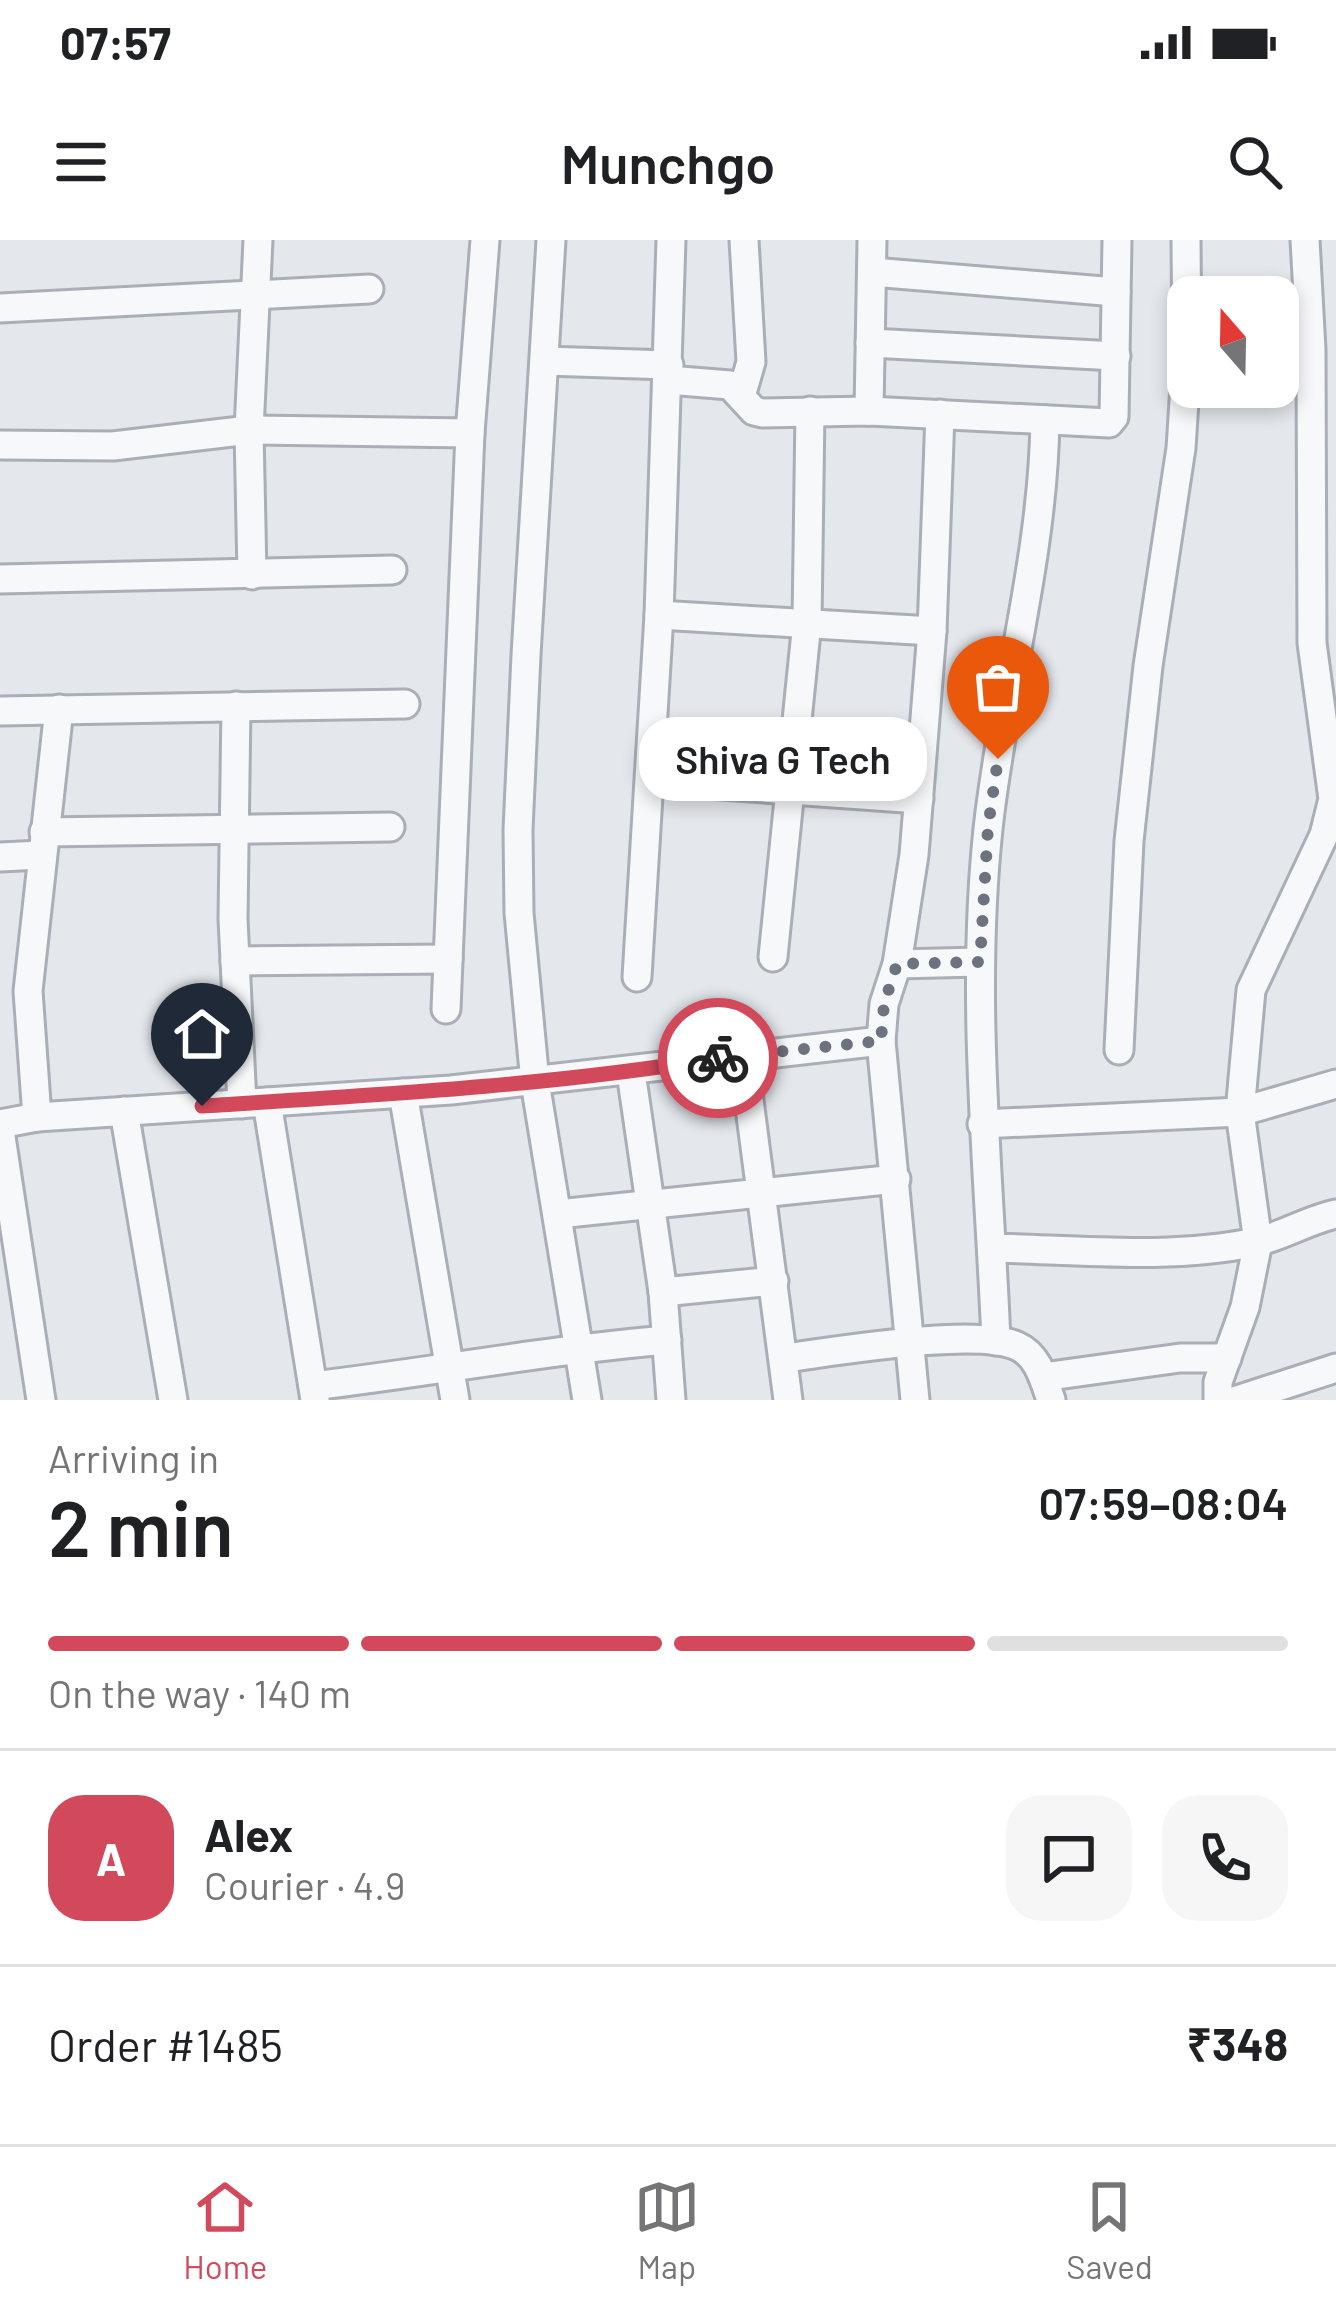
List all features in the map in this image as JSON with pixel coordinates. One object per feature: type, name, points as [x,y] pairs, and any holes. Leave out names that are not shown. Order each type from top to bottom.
[{"type":"street","points":[[251,575],[250,430],[258,240]]},
{"type":"street","points":[[446,1010],[470,433],[485,240]]},
{"type":"street","points":[[551,240],[518,830],[519,914],[535,1082],[586,1400]]},
{"type":"street","points":[[637,977],[658,615],[671,240]]},
{"type":"street","points":[[742,393],[751,362],[744,240]]},
{"type":"street","points":[[869,411],[872,240]]},
{"type":"street","points":[[545,361],[669,372],[718,382],[742,393],[748,405],[761,413],[869,411],[1109,423],[1114,417],[1118,240]]},
{"type":"street","points":[[1119,1050],[1129,841],[1148,666],[1180,448],[1187,355],[1186,240]]},
{"type":"street","points":[[1218,1400],[1218,1382],[1245,1307],[1258,1242],[1240,1112],[1251,991],[1324,835],[1333,799],[1312,643],[1311,349],[1305,240]]},
{"type":"street","points":[[872,272],[1116,292]]},
{"type":"street","points":[[0,308],[369,289]]},
{"type":"street","points":[[870,343],[1116,356]]},
{"type":"street","points":[[773,956],[807,622],[810,411]]},
{"type":"street","points":[[914,1400],[881,1041],[884,1004],[897,964],[919,799],[932,631],[940,415]]},
{"type":"street","points":[[996,1342],[982,1124],[980,962],[988,827],[1037,543],[1045,420]]},
{"type":"street","points":[[0,446],[113,446],[250,430],[470,433]]},
{"type":"street","points":[[0,579],[392,570]]},
{"type":"street","points":[[658,615],[932,631]]},
{"type":"street","points":[[0,711],[406,704]]},
{"type":"street","points":[[236,706],[235,961],[254,1103],[314,1393],[579,1347],[667,1340]]},
{"type":"street","points":[[37,1117],[28,991],[59,709]]},
{"type":"street","points":[[650,780],[919,799]]},
{"type":"street","points":[[0,857],[43,843],[390,826]]},
{"type":"street","points":[[235,961],[448,959]]},
{"type":"street","points":[[897,964],[980,962]]},
{"type":"street","points":[[41,1400],[12,1271],[0,1127],[37,1117],[535,1082],[881,1041]]},
{"type":"street","points":[[743,1054],[784,1358],[778,1399]]},
{"type":"street","points":[[631,1072],[663,1292],[671,1400]]},
{"type":"street","points":[[982,1124],[1240,1112],[1336,1084]]},
{"type":"street","points":[[403,1094],[455,1400]]},
{"type":"street","points":[[124,1111],[172,1400]]},
{"type":"street","points":[[558,1214],[896,1179]]},
{"type":"street","points":[[992,1248],[1166,1251],[1258,1242],[1336,1214]]},
{"type":"street","points":[[663,1292],[774,1281]]},
{"type":"street","points":[[784,1358],[909,1342],[996,1342],[1017,1346],[1033,1357],[1047,1388],[1117,1364],[1227,1358]]},
{"type":"street","points":[[1237,1400],[1336,1368]]},
{"type":"way so far","points":[[718,1058],[881,1041],[884,1004],[897,964],[980,962],[988,827],[998,759]]},
{"type":"place","name":"Shiva G Tech","points":[[998,759]]},
{"type":"route","points":[[202,1106],[451,1090],[718,1058]]}]
